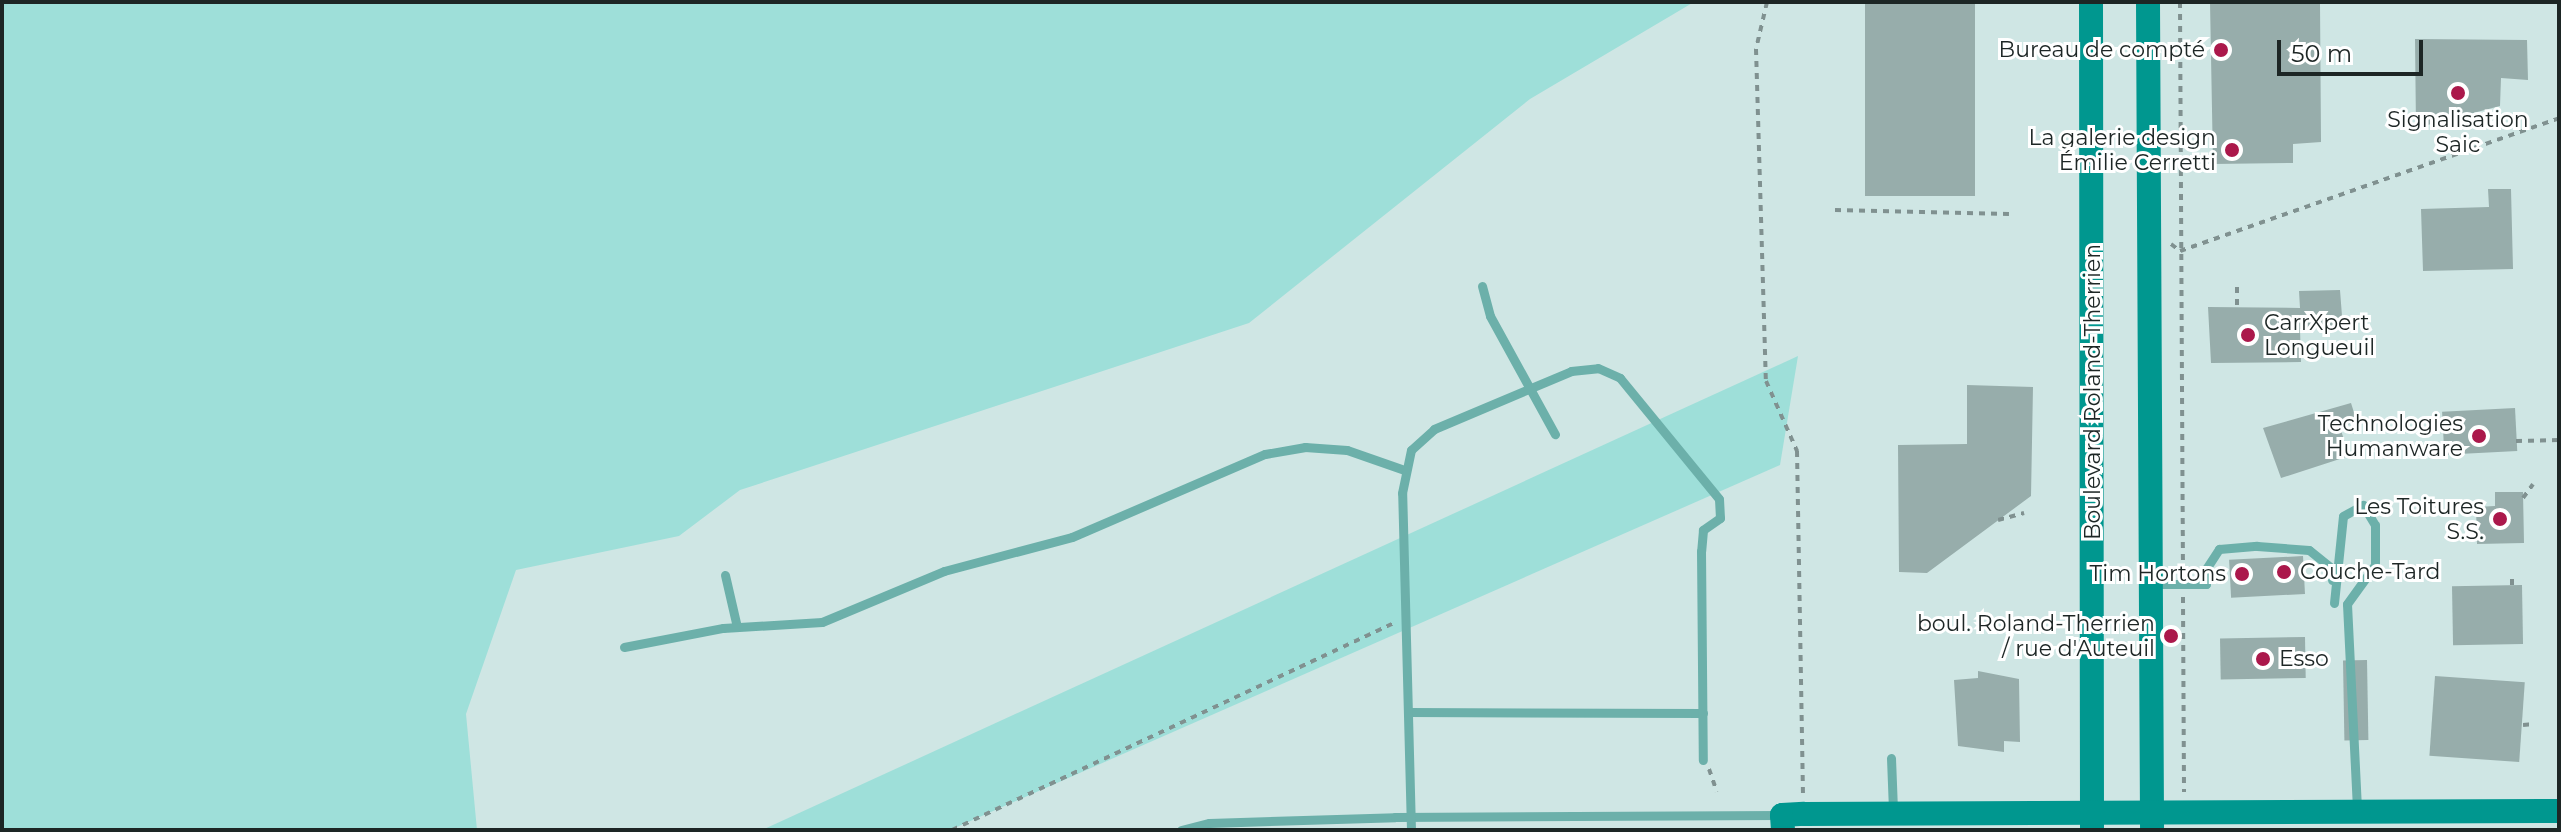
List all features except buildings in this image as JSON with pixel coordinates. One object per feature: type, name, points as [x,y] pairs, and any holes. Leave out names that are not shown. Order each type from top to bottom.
[{"type":"main road","name":"Boulevard Roland-Therrien","points":[[2091,2],[2092,822]]},
{"type":"main road","points":[[2148,2],[2152,822]]},
{"type":"main road","points":[[1782,822],[1893,814],[2152,822],[2284,813],[2559,811]]},
{"type":"main road","points":[[2234,830],[2284,813]]},
{"type":"lane","points":[[1482,286],[1490,316],[1555,434]]},
{"type":"lane","points":[[1411,830],[1404,470],[1423,435],[1528,384],[1587,368],[1620,378],[1719,499],[1720,518],[1703,530],[1703,760]]},
{"type":"lane","points":[[624,647],[737,627],[822,622],[944,571],[1072,537],[1265,454],[1305,447],[1347,450],[1404,470]]},
{"type":"lane","points":[[2151,584],[2206,584],[2206,569],[2219,549],[2309,550],[2331,568],[2334,603],[2343,516],[2363,505],[2375,525],[2375,565],[2347,604],[2357,813]]},
{"type":"lane","points":[[725,575],[737,627]]},
{"type":"lane","points":[[1408,712],[1703,713]]},
{"type":"lane","points":[[1891,758],[1893,814]]},
{"type":"lane","points":[[1181,830],[1209,823],[1411,818],[1782,822]]},
{"type":"path","points":[[1767,2],[1756,49],[1766,381],[1797,451],[1803,791]]},
{"type":"path","points":[[2180,2],[2183,566]]},
{"type":"path","points":[[2180,251],[2559,118]]},
{"type":"path","points":[[1835,210],[2009,214]]},
{"type":"path","points":[[2168,243],[2180,251]]},
{"type":"path","points":[[2237,287],[2237,307]]},
{"type":"path","points":[[2516,441],[2559,440]]},
{"type":"path","points":[[2523,498],[2533,484]]},
{"type":"path","points":[[1998,520],[2024,513]]},
{"type":"path","points":[[2183,599],[2184,786]]},
{"type":"path","points":[[952,830],[1407,617]]},
{"type":"path","points":[[2523,725],[2534,724]]},
{"type":"path","points":[[1717,778],[1717,792]]},
{"type":"shaded area","points":[[2,2],[1694,2],[1530,99],[1249,323],[740,490],[679,536],[516,570],[466,714],[477,830],[2,830]]},
{"type":"shaded area","points":[[1798,356],[1780,465],[950,830],[762,830]]},
{"type":"place","name":"Bureau de compté","points":[[2221,50]]},
{"type":"place","name":"Signalisation Saic","points":[[2458,93]]},
{"type":"place","name":"La galerie design Émilie Cerretti","points":[[2232,150]]},
{"type":"place","name":"CarrXpert Longueuil","points":[[2248,335]]},
{"type":"place","name":"Technologies Humanware","points":[[2479,436]]},
{"type":"place","name":"Les Toitures S.S.","points":[[2500,519]]},
{"type":"place","name":"Couche-Tard","points":[[2284,572]]},
{"type":"place","name":"Tim Hortons","points":[[2242,574]]},
{"type":"place","name":"boul. Roland-Therrien / rue d'Auteuil","points":[[2171,636]]},
{"type":"place","name":"Esso","points":[[2263,659]]}]
